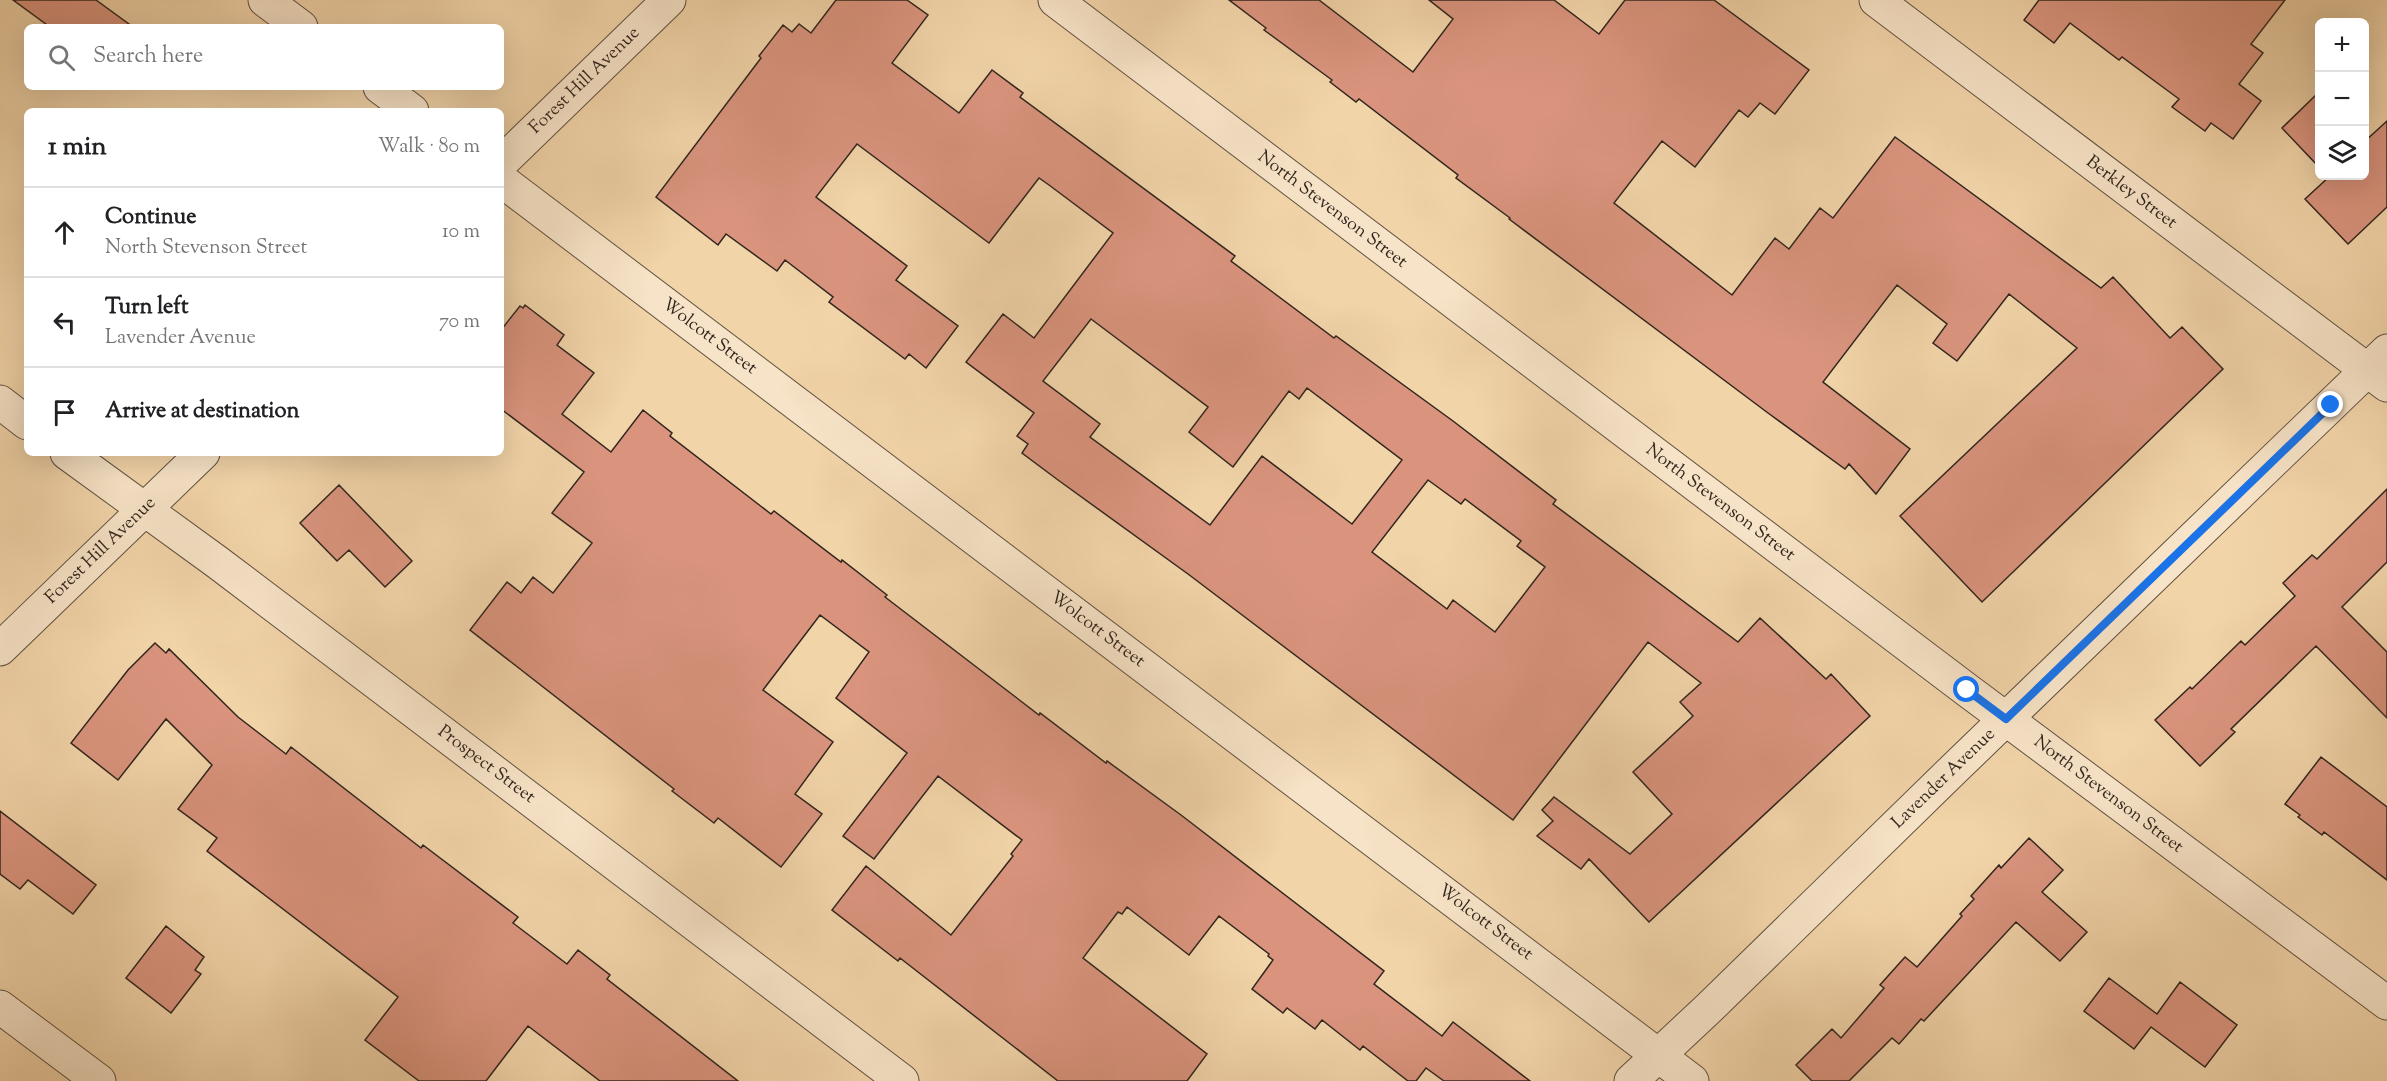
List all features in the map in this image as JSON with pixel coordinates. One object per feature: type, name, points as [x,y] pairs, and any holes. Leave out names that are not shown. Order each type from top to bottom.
[{"type":"street","points":[[265,0],[297,24]]},
{"type":"street","name":"Forest Hill Avenue","points":[[504,160],[669,0]]},
{"type":"street","name":"North Stevenson Street","points":[[1055,0],[2006,719],[2387,1003]]},
{"type":"street","name":"Berkley Street","points":[[1876,0],[2380,369]]},
{"type":"street","points":[[384,90],[408,108]]},
{"type":"street","name":"Wolcott Street","points":[[504,182],[1692,1081]]},
{"type":"street","name":"Lavender Avenue","points":[[1630,1081],[2006,719],[2380,369]]},
{"type":"street","points":[[0,402],[24,421]]},
{"type":"street","name":"Prospect Street","points":[[71,456],[218,562],[902,1081]]},
{"type":"street","name":"Forest Hill Avenue","points":[[0,649],[200,456]]},
{"type":"street","points":[[0,1007],[99,1081]]},
{"type":"building","points":[[13,0],[96,0],[129,24],[46,24]]},
{"type":"building","points":[[836,0],[907,0],[928,15],[892,63],[959,113],[992,70],[1023,93],[1020,97],[1235,256],[1231,261],[1334,338],[1336,336],[1453,421],[1556,500],[1553,504],[1738,642],[1760,618],[1826,679],[1831,674],[1870,716],[1649,922],[1589,859],[1581,869],[1537,836],[1553,821],[1542,810],[1554,797],[1630,854],[1672,814],[1633,772],[1693,716],[1680,702],[1701,683],[1648,642],[1513,820],[1188,574],[1022,453],[1028,444],[1017,436],[1034,413],[966,362],[1003,314],[1034,338],[1113,233],[1049,185],[1039,178],[989,243],[857,144],[816,197],[907,266],[896,280],[958,326],[926,368],[909,354],[905,359],[829,302],[833,297],[785,260],[777,271],[726,234],[718,245],[656,197],[761,58],[759,56],[783,25],[792,32],[799,24],[811,33]],"holes":[[[1091,319],[1208,407],[1189,432],[1233,467],[1289,391],[1299,399],[1307,388],[1402,460],[1352,524],[1262,456],[1210,525],[1090,437],[1100,424],[1043,381]],[[1428,480],[1461,504],[1465,499],[1521,541],[1517,546],[1545,567],[1495,632],[1453,600],[1447,609],[1372,552]]]},
{"type":"building","points":[[1229,0],[1319,0],[1413,72],[1453,19],[1429,0],[1554,0],[1599,34],[1625,0],[1714,0],[1809,70],[1775,114],[1760,103],[1748,117],[1739,110],[1695,167],[1662,141],[1614,203],[1732,295],[1775,238],[1789,249],[1820,208],[1833,218],[1895,137],[2101,288],[2113,277],[2170,338],[2182,327],[2223,369],[1982,602],[1900,516],[2077,348],[2009,294],[1957,361],[1933,343],[1947,324],[1897,285],[1823,382],[1910,449],[1876,494],[1849,464],[1845,469],[1768,413],[1509,219],[1456,178],[1458,175],[1359,99],[1356,102],[1330,82],[1332,80],[1264,30],[1266,28]]},
{"type":"building","points":[[2039,0],[2285,0],[2251,44],[2263,53],[2239,84],[2261,101],[2233,139],[2211,123],[2205,131],[2172,107],[2179,99],[2122,57],[2119,60],[2070,23],[2054,43],[2024,20]]},
{"type":"building","points":[[2315,96],[2315,163],[2282,128]]},
{"type":"building","points":[[2387,121],[2387,207],[2348,244],[2305,199],[2326,180],[2369,180],[2369,137]]},
{"type":"building","points":[[525,305],[564,335],[557,345],[594,373],[562,414],[611,452],[643,410],[672,433],[670,436],[771,514],[774,511],[841,562],[842,560],[887,595],[885,597],[1039,715],[1040,713],[1106,763],[1107,761],[1181,815],[1384,971],[1374,984],[1442,1036],[1453,1022],[1530,1081],[1444,1081],[1426,1068],[1416,1081],[1408,1081],[1363,1046],[1360,1050],[1322,1020],[1315,1029],[1287,1008],[1283,1013],[1252,989],[1273,960],[1268,956],[1269,954],[1219,916],[1189,955],[1127,907],[1122,914],[1118,912],[1083,958],[1207,1054],[1187,1081],[1058,1081],[900,958],[898,961],[832,910],[866,866],[951,935],[1013,856],[1011,854],[1022,840],[938,776],[874,859],[843,836],[907,753],[836,698],[869,652],[820,615],[763,690],[833,742],[795,794],[822,814],[781,867],[718,818],[714,823],[672,791],[674,789],[470,630],[507,582],[521,593],[533,577],[553,593],[592,543],[552,513],[584,472],[504,411],[504,326],[520,306],[523,308]]},
{"type":"building","points":[[339,485],[412,561],[385,587],[349,550],[337,561],[300,523]]},
{"type":"building","points":[[2387,489],[2387,562],[2342,607],[2387,652],[2387,718],[2316,646],[2231,729],[2235,732],[2200,766],[2155,720],[2190,687],[2192,689],[2241,641],[2245,645],[2295,596],[2283,583],[2312,555],[2317,559]]},
{"type":"building","points":[[155,643],[166,653],[169,649],[238,717],[286,754],[291,747],[421,848],[423,845],[518,917],[513,923],[567,964],[578,950],[610,975],[607,979],[738,1081],[600,1081],[528,1026],[486,1081],[419,1081],[365,1040],[398,997],[207,851],[217,838],[178,809],[212,765],[166,719],[118,780],[71,743],[128,670]]},
{"type":"building","points":[[2321,757],[2387,807],[2387,880],[2324,832],[2322,835],[2285,804]]},
{"type":"building","points":[[0,811],[96,885],[73,914],[28,880],[20,889],[0,874]]},
{"type":"building","points":[[2029,838],[2063,870],[2042,892],[2087,932],[2060,961],[2016,922],[1924,1021],[1921,1019],[1899,1044],[1892,1038],[1849,1081],[1812,1081],[1796,1065],[1832,1029],[1841,1038],[1884,988],[1880,985],[1905,957],[1917,967],[1962,916],[1960,914],[1974,899],[1971,896],[1999,865],[2001,868]]},
{"type":"building","points":[[166,926],[204,957],[195,970],[201,974],[171,1013],[126,978]]},
{"type":"building","points":[[2109,978],[2157,1014],[2180,982],[2237,1025],[2205,1067],[2151,1027],[2134,1049],[2084,1011]]},
{"type":"route","points":[[1967,690],[2006,719],[2331,405]]}]
